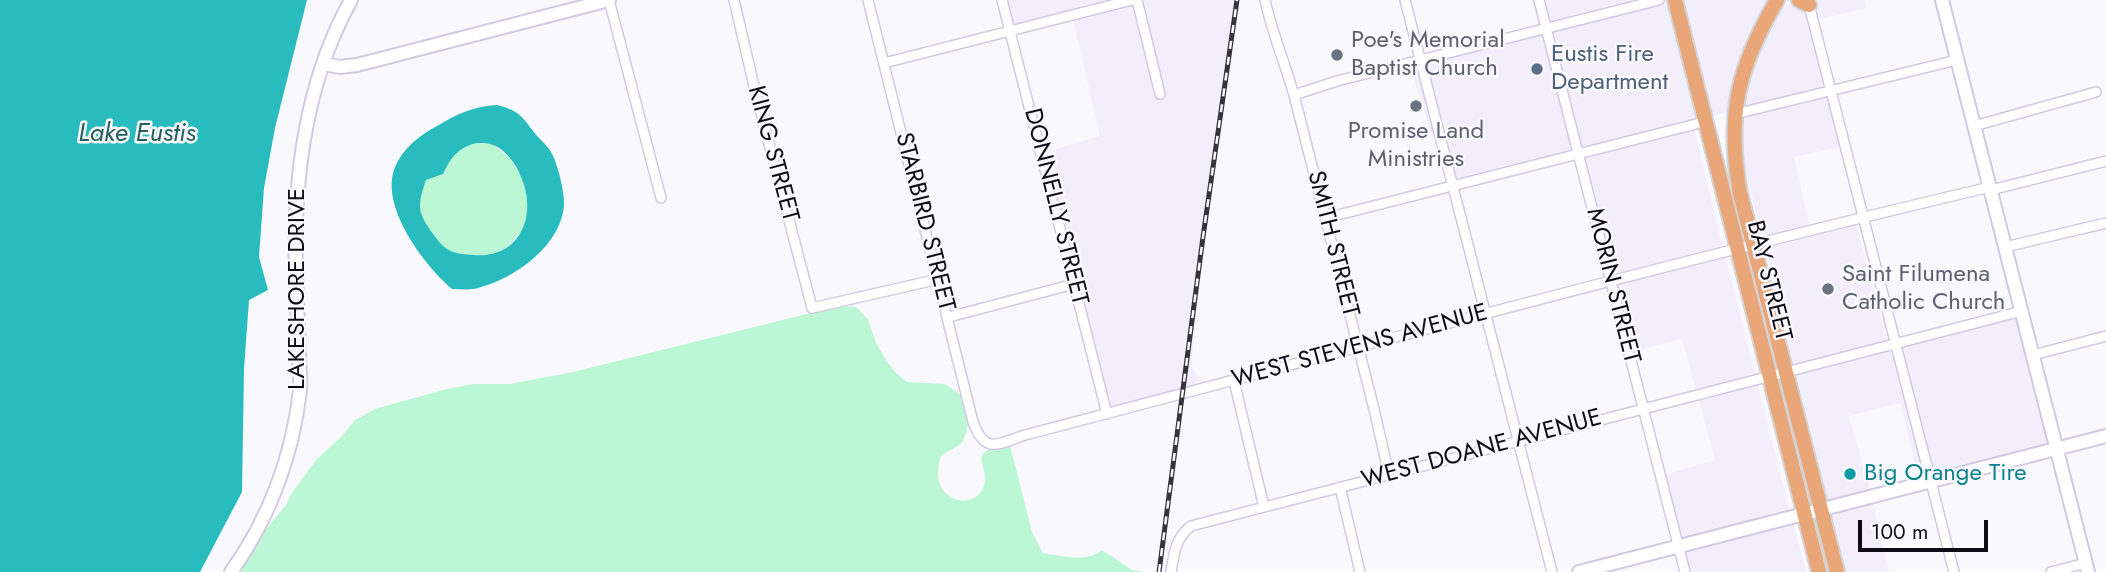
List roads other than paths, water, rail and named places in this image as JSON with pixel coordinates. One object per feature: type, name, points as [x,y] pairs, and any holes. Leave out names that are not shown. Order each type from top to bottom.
[{"type":"main road","name":"BAY STREET","points":[[1675,0],[1819,572]]},
{"type":"main road","name":"BAY STREET","points":[[1780,1],[1750,52],[1739,86],[1734,142],[1740,193],[1837,572]]},
{"type":"street","name":"LAKESHORE DRIVE","points":[[231,572],[262,519],[283,471],[293,434],[300,387],[296,269],[299,174],[308,118],[324,64],[351,0]]},
{"type":"street","name":"KING STREET","points":[[734,0],[812,308],[939,279]]},
{"type":"street","name":"STARBIRD STREET","points":[[868,0],[974,422],[984,443]]},
{"type":"street","name":"DONNELLY STREET","points":[[1002,0],[1107,414]]},
{"type":"street","points":[[884,63],[1135,0],[1160,94]]},
{"type":"street","name":"SMITH STREET","points":[[1265,0],[1294,95],[1389,475]]},
{"type":"street","points":[[1405,0],[1552,572]]},
{"type":"street","name":"MORIN STREET","points":[[1539,0],[1685,572]]},
{"type":"street","points":[[1294,95],[1337,81],[1659,0]]},
{"type":"street","points":[[1943,0],[2087,567],[2051,572]]},
{"type":"street","points":[[324,64],[340,67],[357,65],[603,1],[661,198]]},
{"type":"street","points":[[1805,2],[1831,90],[1954,572]]},
{"type":"street","points":[[1735,114],[1957,60]]},
{"type":"street","points":[[1975,126],[2096,92]]},
{"type":"street","points":[[1326,218],[1704,122]]},
{"type":"street","name":"WEST STEVENS AVENUE","points":[[984,443],[1001,443],[1753,244],[2106,161]]},
{"type":"street","points":[[2005,247],[2106,223]]},
{"type":"street","points":[[948,317],[1074,284]]},
{"type":"street","name":"WEST DOANE AVENUE","points":[[1171,572],[1181,534],[1191,526],[2022,311]]},
{"type":"street","points":[[2033,355],[2106,336]]},
{"type":"street","points":[[1234,381],[1264,507]]},
{"type":"street","points":[[1579,572],[2106,436]]},
{"type":"street","points":[[1340,488],[1360,572]]},
{"type":"water","name":"Lake Eustis","points":[[0,0],[307,0],[275,128],[264,188],[259,257],[268,290],[249,300],[244,369],[242,492],[200,572],[0,572]]},
{"type":"water","points":[[489,106],[505,107],[517,113],[549,149],[555,160],[563,193],[561,221],[544,249],[518,270],[488,285],[474,289],[452,289],[429,265],[407,234],[393,199],[395,167],[407,148],[418,138],[459,114]],"holes":[[[479,143],[497,147],[517,168],[526,191],[526,219],[514,242],[503,250],[490,254],[461,254],[446,249],[438,241],[422,215],[420,203],[426,180],[443,174],[456,154],[465,147]]]},
{"type":"railway","points":[[1159,572],[1237,0]]},
{"type":"place","name":"Poe's Memorial Baptist Church","points":[[1337,55]]},
{"type":"place","name":"Eustis Fire Department","points":[[1537,69]]},
{"type":"place","name":"Promise Land Ministries","points":[[1416,106]]},
{"type":"place","name":"Saint Filumena Catholic Church","points":[[1828,289]]},
{"type":"place","name":"Big Orange Tire","points":[[1850,474]]}]
